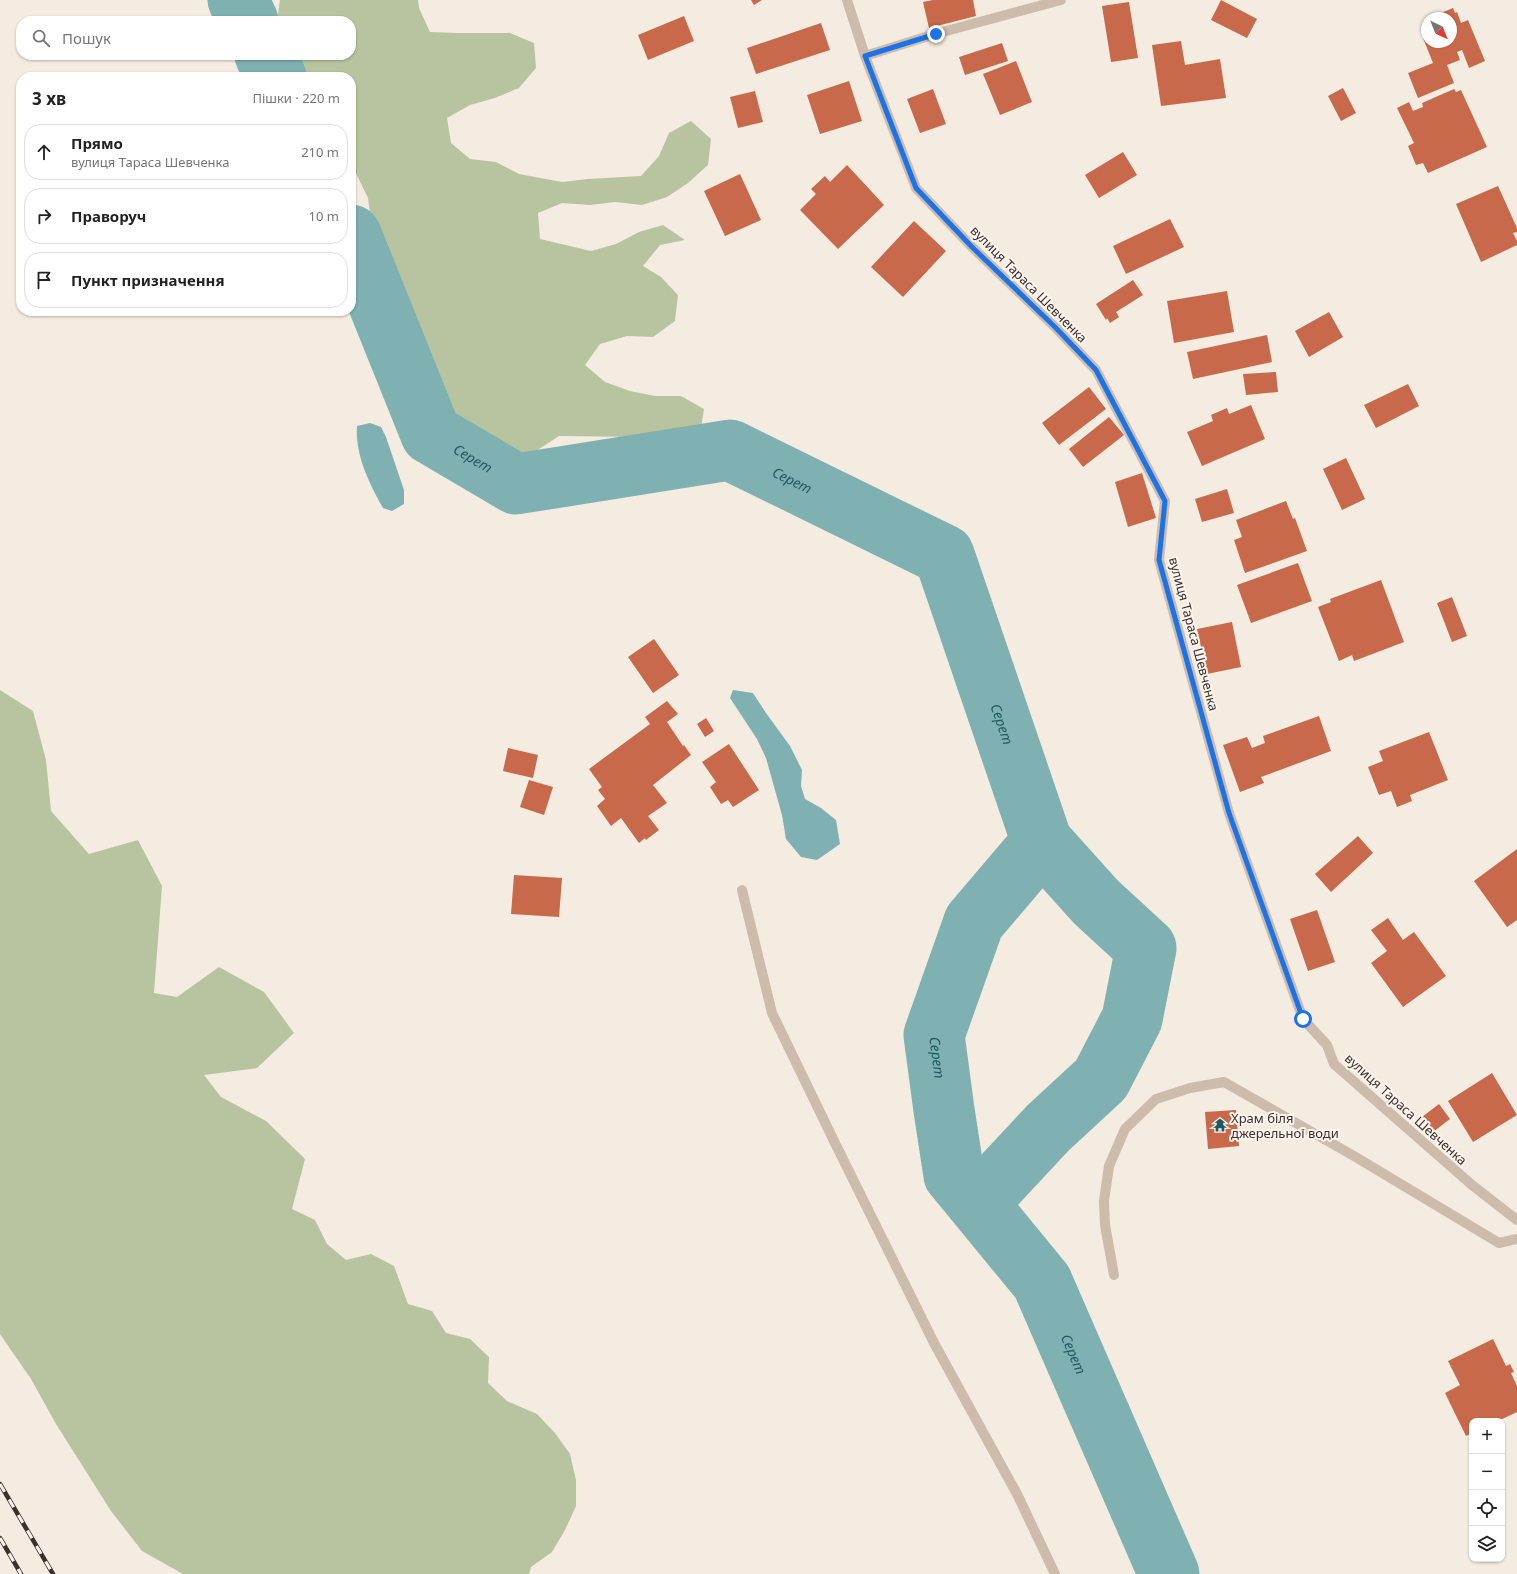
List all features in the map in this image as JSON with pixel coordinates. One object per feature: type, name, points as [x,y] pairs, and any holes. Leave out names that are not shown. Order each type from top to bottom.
[{"type":"street","name":"вулиця Тараса Шевченка","points":[[847,0],[865,56],[916,188],[972,247],[1055,327],[1096,370],[1165,501],[1159,560],[1229,813],[1303,1019],[1327,1044],[1334,1064],[1472,1186],[1517,1220]]},
{"type":"street","points":[[865,56],[936,34],[1061,0]]},
{"type":"street","points":[[742,890],[772,1012],[934,1343],[1017,1494],[1055,1574]]},
{"type":"street","points":[[1114,1275],[1105,1226],[1104,1201],[1109,1166],[1124,1129],[1156,1099],[1190,1088],[1224,1082],[1354,1156],[1499,1243],[1517,1239]]},
{"type":"green space","points":[[280,0],[418,0],[419,8],[430,32],[510,33],[534,43],[536,68],[519,88],[495,98],[470,105],[447,118],[451,143],[470,159],[496,162],[519,174],[562,182],[641,176],[659,156],[669,133],[691,121],[711,139],[708,165],[688,183],[667,197],[642,205],[615,202],[590,205],[562,203],[538,213],[540,239],[591,251],[616,244],[639,232],[663,225],[685,240],[660,245],[643,266],[661,277],[678,295],[675,321],[653,337],[627,336],[600,344],[585,365],[605,382],[630,391],[655,396],[681,396],[704,409],[700,435],[647,437],[559,436],[536,451],[509,455],[482,452],[462,433],[442,383],[404,348],[379,304],[375,250],[368,198],[356,173],[356,72],[293,72],[287,60],[356,60],[356,16],[278,16]]},
{"type":"green space","points":[[0,690],[33,711],[46,760],[51,811],[89,854],[138,840],[162,886],[154,993],[177,997],[219,967],[264,992],[294,1033],[257,1068],[204,1075],[221,1097],[266,1121],[305,1159],[292,1209],[315,1220],[327,1244],[346,1260],[371,1254],[394,1266],[408,1304],[432,1311],[446,1333],[470,1339],[489,1357],[488,1383],[507,1401],[537,1414],[555,1433],[570,1454],[576,1480],[576,1506],[565,1530],[552,1552],[531,1567],[529,1574],[183,1574],[142,1551],[111,1511],[56,1424],[31,1379],[0,1334]]},
{"type":"water","points":[[370,423],[381,427],[386,437],[404,490],[404,504],[392,511],[383,508],[368,479],[358,448],[357,426]]},
{"type":"water","points":[[733,690],[753,693],[790,746],[802,770],[801,786],[805,799],[821,808],[836,820],[840,844],[817,860],[801,857],[786,839],[782,815],[766,758],[757,739],[730,698]]},
{"type":"building","points":[[751,0],[762,0],[754,5]]},
{"type":"building","points":[[933,0],[973,0],[976,16],[929,28],[923,2]]},
{"type":"building","points":[[1221,0],[1257,19],[1247,38],[1211,20]]},
{"type":"building","points":[[1129,2],[1138,58],[1111,62],[1102,6]]},
{"type":"building","points":[[1453,8],[1455,12],[1443,12]]},
{"type":"building","points":[[1457,12],[1461,23],[1468,20],[1485,61],[1469,68],[1462,50],[1457,52],[1460,60],[1447,65],[1454,83],[1418,98],[1408,73],[1433,63],[1427,48],[1457,48]]},
{"type":"building","points":[[684,16],[694,41],[648,60],[638,35]]},
{"type":"building","points":[[821,23],[830,50],[756,74],[747,48]]},
{"type":"building","points":[[1181,41],[1185,65],[1220,59],[1226,98],[1161,106],[1152,45]]},
{"type":"building","points":[[1002,43],[1008,61],[965,75],[959,57]]},
{"type":"building","points":[[1016,61],[1032,102],[1000,115],[983,74]]},
{"type":"building","points":[[849,81],[862,121],[820,134],[807,95]]},
{"type":"building","points":[[1343,88],[1356,113],[1341,121],[1328,96]]},
{"type":"building","points":[[933,89],[946,124],[920,133],[907,99]]},
{"type":"building","points":[[1454,89],[1456,92],[1461,90],[1487,147],[1428,173],[1423,163],[1416,165],[1408,146],[1414,143],[1397,108],[1409,102],[1413,111],[1423,107],[1422,103]]},
{"type":"building","points":[[755,91],[763,122],[738,128],[730,97]]},
{"type":"building","points":[[1123,152],[1137,175],[1099,198],[1085,175]]},
{"type":"building","points":[[847,165],[884,205],[838,249],[800,210],[816,194],[811,189],[825,176],[830,182]]},
{"type":"building","points":[[740,174],[761,220],[725,236],[704,191]]},
{"type":"building","points":[[1498,186],[1517,228],[1517,232],[1513,233],[1517,241],[1517,245],[1481,262],[1456,204]]},
{"type":"building","points":[[1170,219],[1184,247],[1126,274],[1113,246]]},
{"type":"building","points":[[914,221],[946,251],[903,297],[871,267]]},
{"type":"building","points":[[1133,280],[1143,295],[1116,312],[1119,317],[1110,323],[1107,318],[1106,320],[1096,304]]},
{"type":"building","points":[[1227,291],[1234,332],[1174,343],[1167,301]]},
{"type":"building","points":[[1329,312],[1343,337],[1309,357],[1295,331]]},
{"type":"building","points":[[1267,335],[1272,362],[1193,379],[1187,352]]},
{"type":"building","points":[[1276,372],[1278,392],[1246,395],[1243,374]]},
{"type":"building","points":[[1408,384],[1419,406],[1376,428],[1364,405]]},
{"type":"building","points":[[1089,387],[1106,409],[1059,445],[1042,423]]},
{"type":"building","points":[[1251,405],[1265,439],[1202,466],[1187,432],[1213,421],[1211,415],[1227,408],[1229,414]]},
{"type":"building","points":[[1109,417],[1124,435],[1083,467],[1069,449]]},
{"type":"building","points":[[1346,458],[1365,499],[1342,510],[1323,469]]},
{"type":"building","points":[[1142,473],[1156,518],[1128,527],[1115,482]]},
{"type":"building","points":[[1227,489],[1234,513],[1202,522],[1195,499]]},
{"type":"building","points":[[1286,501],[1293,519],[1295,518],[1307,551],[1245,573],[1234,540],[1242,537],[1236,520]]},
{"type":"building","points":[[1298,563],[1312,601],[1251,623],[1237,585]]},
{"type":"building","points":[[1381,580],[1404,642],[1354,661],[1352,655],[1339,661],[1318,607],[1331,602],[1330,599]]},
{"type":"building","points":[[1452,597],[1467,636],[1452,642],[1437,603]]},
{"type":"building","points":[[1232,622],[1241,667],[1207,674],[1197,629]]},
{"type":"building","points":[[654,639],[679,675],[653,693],[628,657]]},
{"type":"building","points":[[667,701],[678,714],[667,722],[691,755],[653,785],[667,803],[648,816],[659,830],[646,840],[645,838],[639,843],[621,818],[611,826],[597,806],[605,799],[598,790],[602,787],[589,769],[650,724],[645,717]]},
{"type":"building","points":[[1319,716],[1331,751],[1261,777],[1264,783],[1240,792],[1223,745],[1247,737],[1252,748],[1265,743],[1263,736]]},
{"type":"building","points":[[706,718],[714,731],[705,737],[697,724]]},
{"type":"building","points":[[1429,732],[1448,780],[1410,795],[1412,801],[1397,807],[1391,791],[1379,795],[1368,767],[1383,761],[1379,751]]},
{"type":"building","points":[[729,744],[759,790],[733,807],[728,800],[721,804],[710,787],[716,782],[702,762]]},
{"type":"building","points":[[508,748],[538,755],[533,778],[503,771]]},
{"type":"building","points":[[529,780],[553,787],[544,815],[520,807]]},
{"type":"building","points":[[1358,836],[1373,853],[1331,892],[1315,874]]},
{"type":"building","points":[[1517,849],[1517,920],[1507,927],[1474,881]]},
{"type":"building","points":[[514,875],[562,878],[559,917],[511,914]]},
{"type":"building","points":[[1317,910],[1335,962],[1308,971],[1290,919]]},
{"type":"building","points":[[1388,918],[1403,940],[1414,932],[1446,976],[1403,1007],[1371,963],[1387,951],[1371,930]]},
{"type":"building","points":[[1492,1073],[1517,1115],[1473,1142],[1448,1101]]},
{"type":"building","points":[[1439,1104],[1450,1119],[1433,1132],[1422,1117]]},
{"type":"building","points":[[1236,1110],[1239,1146],[1208,1149],[1205,1112]]},
{"type":"building","points":[[1493,1339],[1506,1366],[1510,1364],[1514,1372],[1511,1373],[1517,1386],[1517,1412],[1504,1418],[1469,1418],[1469,1434],[1466,1436],[1445,1393],[1460,1385],[1448,1361]]},
{"type":"waterway","name":"Серет","points":[[238,0],[246,16]]},
{"type":"waterway","name":"Серет","points":[[268,60],[274,72]]},
{"type":"waterway","name":"Серет","points":[[356,247],[431,434],[516,484],[730,450],[944,555],[1042,842],[974,922],[934,1035],[954,1175],[1042,1282],[1169,1574]]},
{"type":"waterway","points":[[978,1203],[1048,1128],[1101,1079],[1132,1019],[1146,948],[1096,902],[1042,842]]},
{"type":"railway","points":[[0,1484],[53,1574]]},
{"type":"railway","points":[[0,1538],[21,1574]]},
{"type":"place","name":"Храм біля джерельної води","points":[[1220,1125]]},
{"type":"route","points":[[936,34],[865,56],[916,188],[972,247],[1055,327],[1096,370],[1165,501],[1159,560],[1229,813],[1303,1019]]}]
